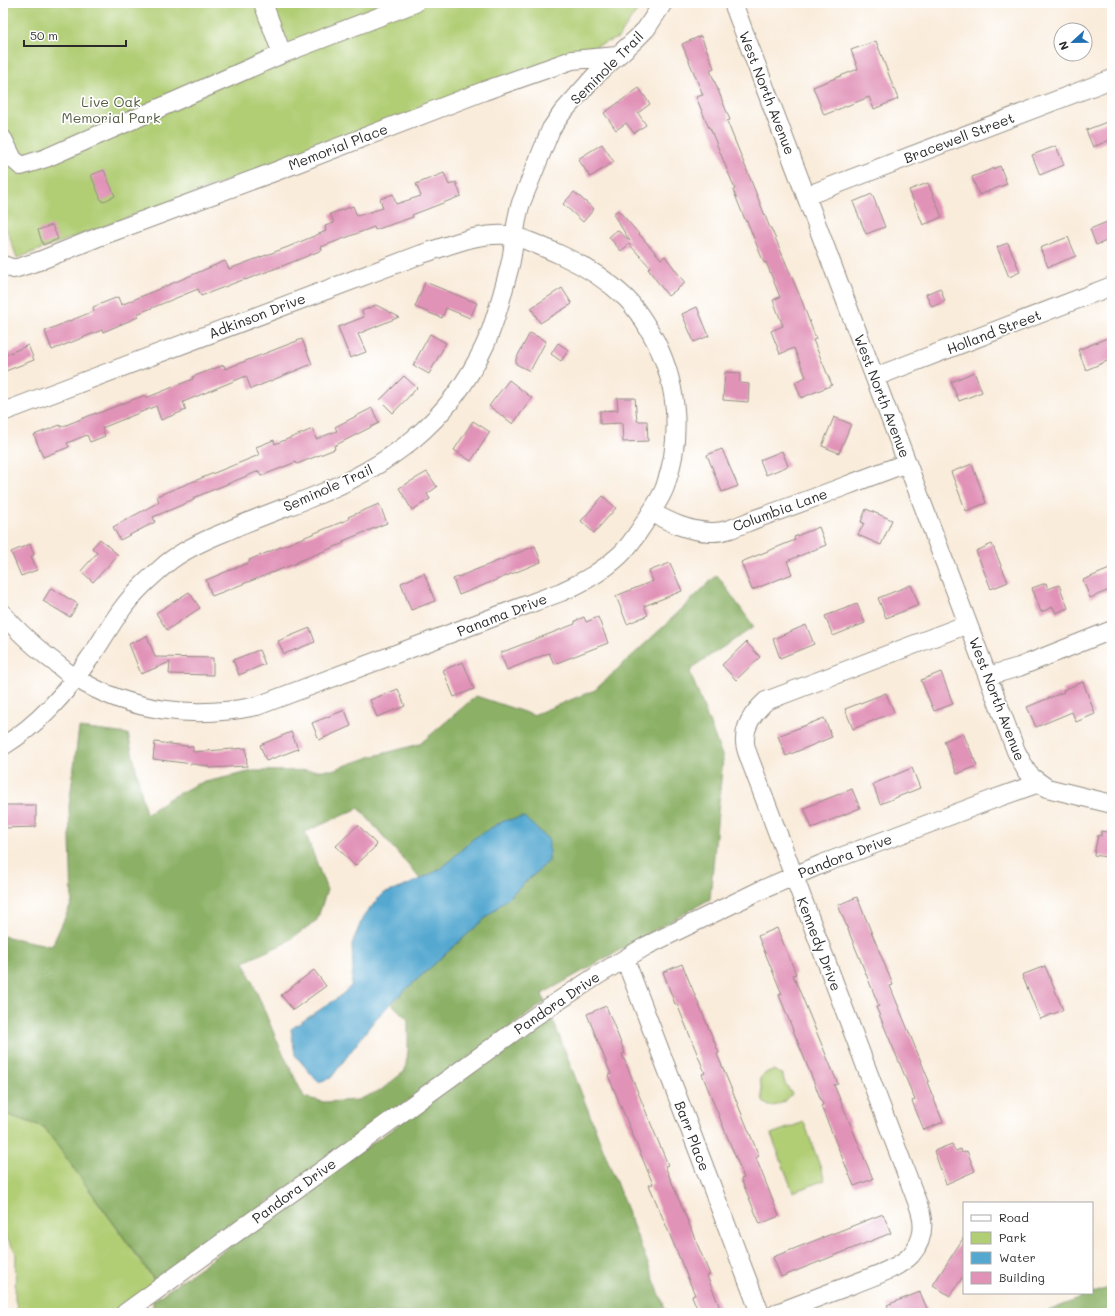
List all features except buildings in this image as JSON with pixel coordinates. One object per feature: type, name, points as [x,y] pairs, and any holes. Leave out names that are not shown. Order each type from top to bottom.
[{"type":"street","points":[[263,3],[282,54]]},
{"type":"street","points":[[3,139],[13,159],[21,166],[46,158],[282,54],[415,3]]},
{"type":"street","name":"Seminole Trail","points":[[3,746],[34,723],[63,695],[90,659],[121,610],[136,592],[171,560],[199,543],[352,480],[389,458],[409,444],[425,429],[455,395],[468,376],[485,344],[494,321],[510,263],[517,214],[551,129],[562,113],[584,87],[646,29],[663,3]]},
{"type":"street","name":"West North Avenue","points":[[733,3],[1016,751],[1027,772],[1039,783]]},
{"type":"street","name":"Memorial Place","points":[[3,265],[14,269],[62,252],[484,91],[572,60],[617,56]]},
{"type":"street","name":"Bracewell Street","points":[[806,196],[1112,80]]},
{"type":"street","name":"Adkinson Drive","points":[[3,412],[422,254],[476,237],[490,235],[514,236]]},
{"type":"street","name":"Panama Drive","points":[[3,614],[28,641],[75,678],[113,697],[127,702],[176,712],[208,712],[257,706],[539,601],[592,577],[620,555],[635,537],[664,488],[674,445],[676,413],[669,372],[648,327],[632,304],[602,277],[579,263],[514,236]]},
{"type":"street","name":"Holland Street","points":[[875,377],[1112,286]]},
{"type":"street","name":"Columbia Lane","points":[[651,512],[672,524],[685,528],[712,532],[723,531],[770,515],[907,463]]},
{"type":"street","name":"Kennedy Drive","points":[[777,1313],[887,1271],[910,1256],[918,1244],[923,1228],[923,1218],[750,760],[745,745],[747,727],[757,709],[766,701],[968,624]]},
{"type":"street","points":[[988,676],[1019,668],[1112,630]]},
{"type":"street","points":[[1039,783],[1047,788],[1112,804]]},
{"type":"street","name":"Pandora Drive","points":[[125,1313],[538,1015],[598,975],[646,946],[726,906],[793,876],[1039,783]]},
{"type":"street","name":"Barr Place","points":[[625,959],[760,1313]]},
{"type":"green space","name":"Live Oak Memorial Park","points":[[3,3],[642,3],[618,38],[17,258],[3,219]]},
{"type":"green space","points":[[717,575],[754,627],[697,664],[690,672],[723,758],[710,899],[542,994],[545,1002],[154,1284],[154,1279],[44,1127],[8,1115],[3,1110],[3,936],[52,946],[72,902],[69,806],[79,728],[128,734],[146,814],[168,799],[197,784],[253,771],[332,770],[370,757],[420,744],[476,696],[533,715],[595,690]],"holes":[[[359,808],[420,879],[441,869],[474,838],[549,861],[391,1003],[408,1020],[408,1050],[405,1071],[381,1090],[358,1100],[324,1102],[304,1097],[278,1043],[244,962],[285,943],[317,920],[327,890],[305,832]]]},
{"type":"green space","points":[[551,1015],[667,1313],[153,1313],[153,1301]]},
{"type":"green space","points":[[773,1070],[782,1074],[785,1083],[792,1094],[782,1103],[769,1106],[763,1102],[760,1078],[767,1072]]},
{"type":"green space","points":[[3,1110],[8,1115],[44,1127],[154,1280],[154,1284],[114,1313],[20,1313],[15,1300],[16,1253],[3,1232]]},
{"type":"green space","points":[[804,1122],[825,1180],[793,1192],[771,1134]]},
{"type":"green space","points":[[1112,1286],[1112,1313],[1043,1313],[1093,1294]]},
{"type":"water","points":[[524,817],[549,840],[549,861],[391,1003],[373,1022],[331,1078],[318,1082],[295,1055],[291,1029],[339,997],[351,986],[353,969],[352,944],[363,917],[382,894],[401,888],[441,869],[474,838],[503,821]]}]
